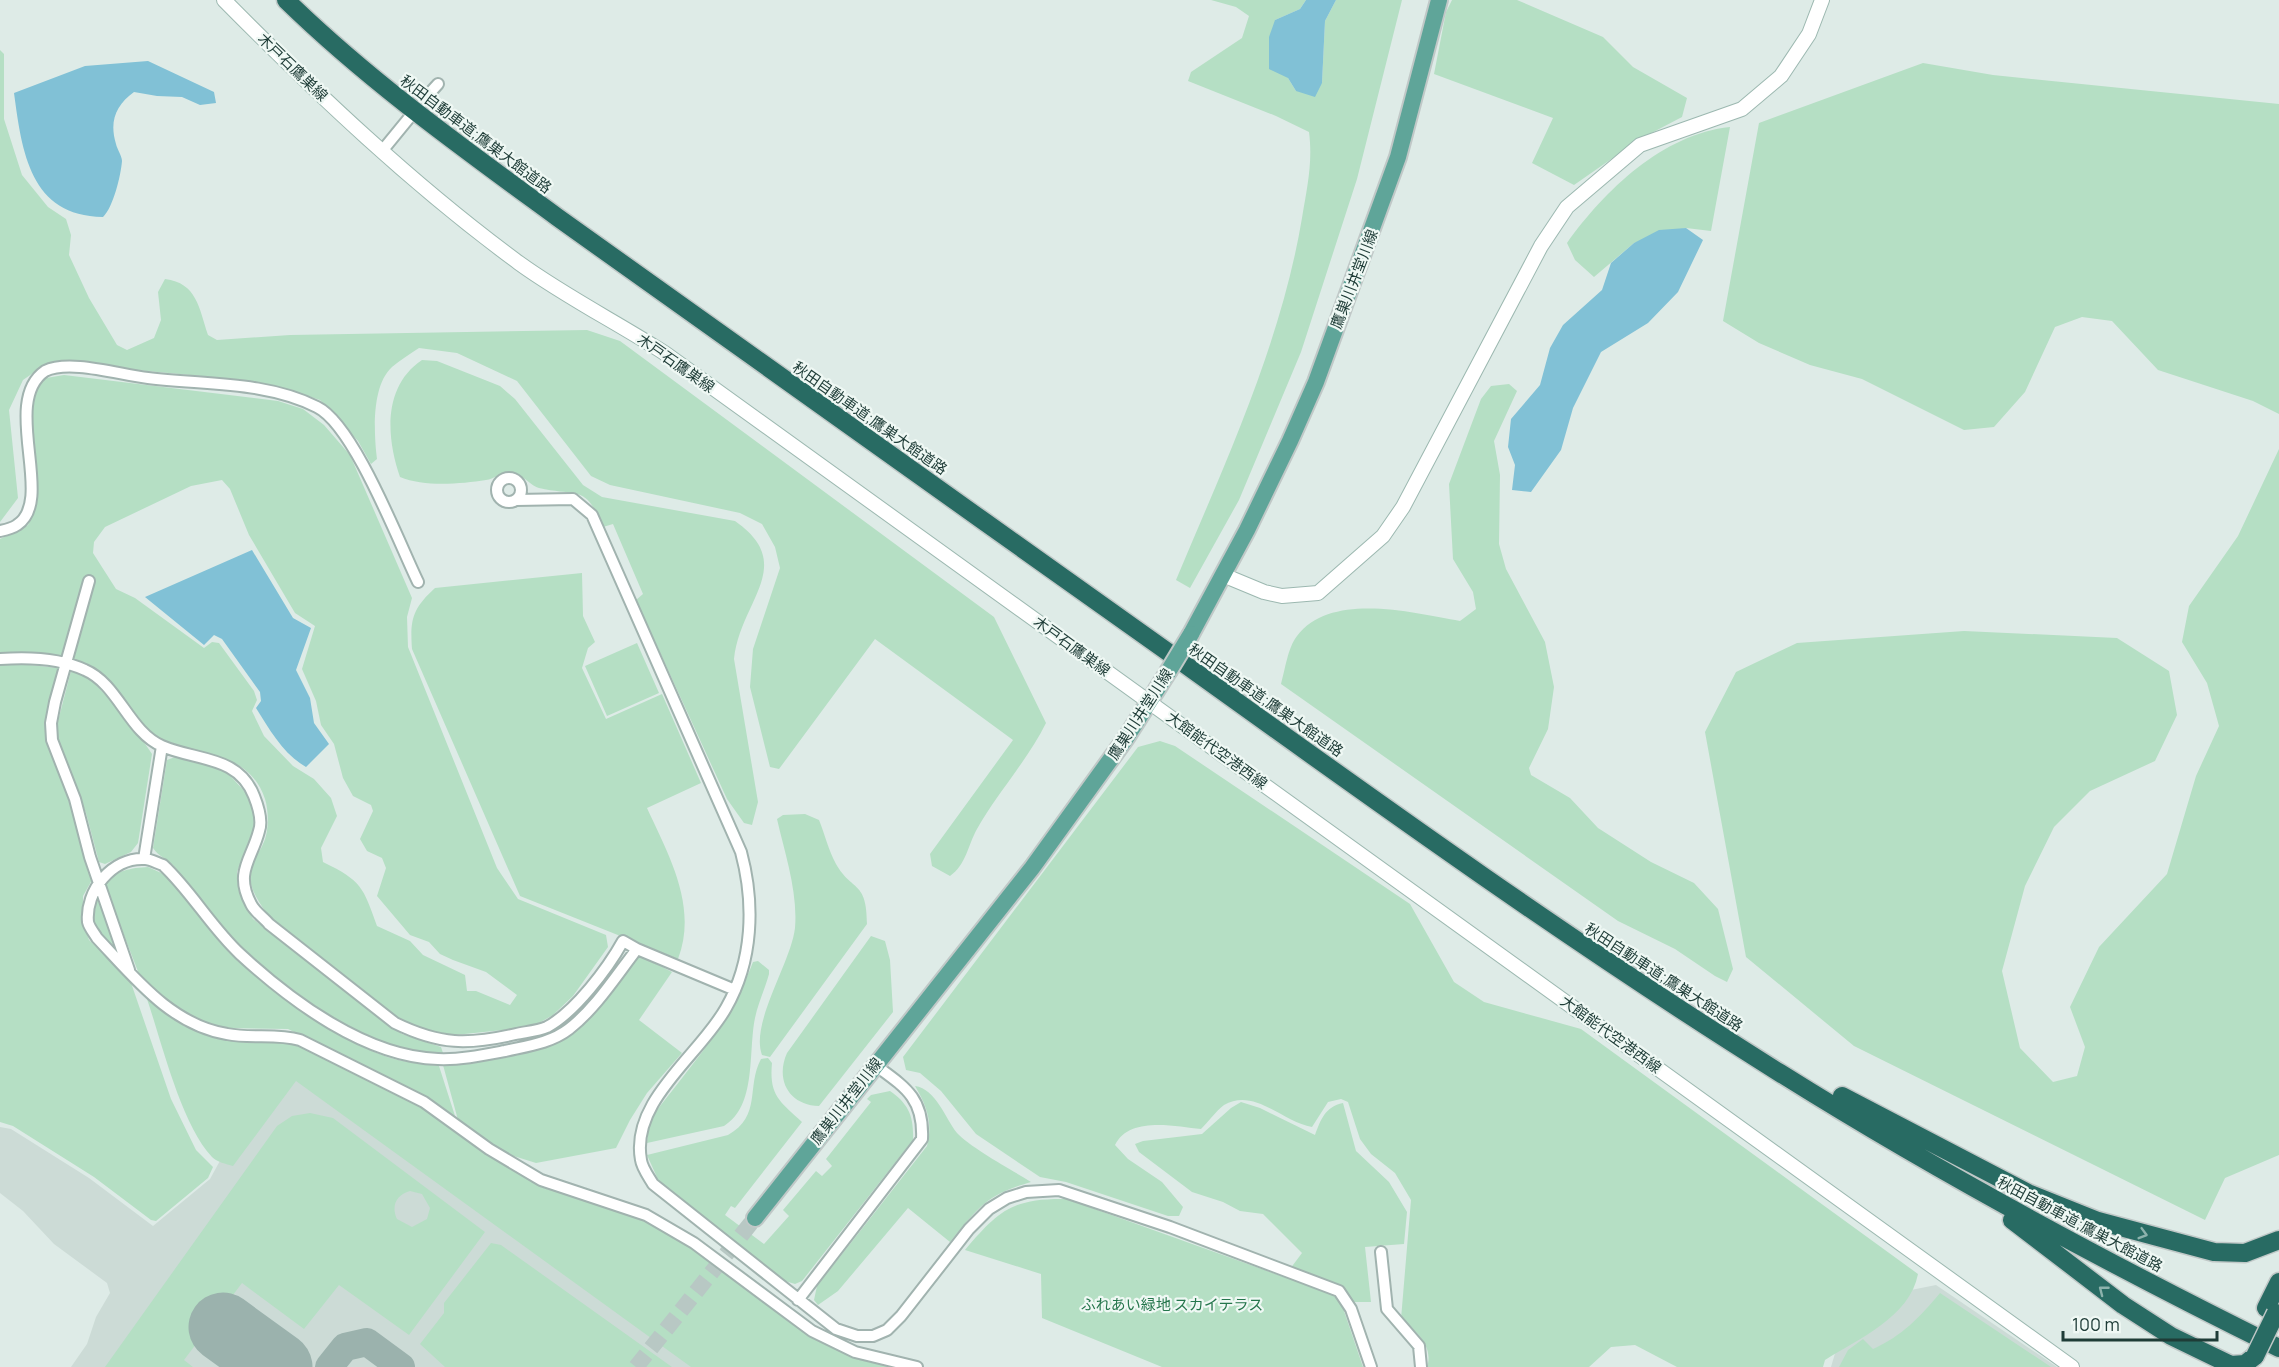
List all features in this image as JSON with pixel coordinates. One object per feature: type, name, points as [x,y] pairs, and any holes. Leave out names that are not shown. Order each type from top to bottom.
[{"type":"highway","name":"秋田自動車道;鷹巣大館道路","points":[[286,0],[336,47],[423,118],[576,231],[1515,899],[1670,1002],[2024,1215],[2279,1348]]},
{"type":"highway","name":"秋田自動車道;鷹巣大館道路","points":[[303,0],[354,47],[435,114],[562,208],[1519,887],[1841,1103],[2040,1211],[2279,1335]]},
{"type":"highway","points":[[1841,1103],[2028,1193],[2098,1221],[2214,1252],[2245,1253],[2279,1240]]},
{"type":"highway","points":[[1841,1103],[1992,1206],[2142,1319],[2221,1362],[2231,1365],[2248,1359],[2274,1310],[2279,1282]]},
{"type":"main road","name":"木戸石鷹巣線","points":[[224,0],[382,151],[435,197],[521,264],[666,354],[1150,702]]},
{"type":"main road","name":"鷹巣川井堂川線","points":[[755,1218],[1032,868],[1150,702],[1191,634],[1290,441],[1356,278],[1398,157],[1439,0]]},
{"type":"main road","points":[[1223,575],[1264,592],[1282,596],[1318,593],[1383,536],[1403,507],[1541,246],[1567,207],[1640,145],[1742,109],[1781,76],[1790,65],[1809,34],[1822,0]]},
{"type":"main road","name":"大館能代空港西線","points":[[1150,702],[2072,1367]]},
{"type":"street","points":[[428,95],[438,84]]},
{"type":"street","points":[[382,151],[409,118]]},
{"type":"street","points":[[0,531],[18,525],[26,512],[27,479],[18,414],[20,397],[31,382],[45,371],[61,367],[84,368],[147,378],[256,388],[292,397],[320,408],[340,428],[355,451],[418,582]]},
{"type":"street","points":[[516,500],[573,498],[592,515],[641,622],[746,868],[751,902],[750,929],[735,990],[726,1010],[647,1113],[640,1131],[641,1161],[653,1184],[836,1329],[857,1336],[873,1336],[886,1330],[901,1316],[969,1229],[989,1209],[1007,1198],[1026,1192],[1059,1190],[1339,1290],[1350,1309],[1371,1367]]},
{"type":"street","points":[[89,581],[51,723],[52,740],[75,799],[98,883],[130,973]]},
{"type":"street","points":[[0,659],[25,657],[87,670],[104,685],[145,734],[162,746],[213,759],[228,765],[243,777],[254,793],[260,812],[260,830],[243,867],[251,905],[269,924],[395,1023],[415,1033],[459,1044],[546,1028],[564,1015],[586,991],[623,941],[735,990]]},
{"type":"street","points":[[144,859],[162,746]]},
{"type":"street","points":[[637,949],[585,1014],[568,1030],[542,1043],[484,1055],[438,1059],[404,1054],[367,1042],[344,1031],[275,984],[240,954],[204,916],[176,877],[163,864],[144,859],[122,864],[98,883],[90,898],[88,923],[97,938],[130,973],[180,1018],[228,1035],[284,1035],[300,1040],[424,1102],[489,1149],[541,1180],[646,1215],[694,1243],[812,1331],[855,1352],[917,1367]]},
{"type":"street","points":[[798,1300],[922,1139],[919,1106],[896,1080],[874,1065]]},
{"type":"street","points":[[1381,1252],[1387,1308],[1419,1346],[1421,1367]]},
{"type":"shaded area","points":[[289,1074],[869,1367],[71,1367],[87,1344],[96,1317],[110,1293],[107,1283],[54,1244],[23,1211],[0,1193],[0,1127],[11,1129],[89,1178],[153,1226],[210,1179],[227,1148]]},
{"type":"shaded area","points":[[1936,1285],[2057,1367],[1831,1367],[1836,1350],[1906,1291]]},
{"type":"green space","points":[[1211,0],[1306,0],[1300,9],[1275,20],[1288,78],[1296,91],[1322,83],[1325,21],[1336,0],[1402,0],[1357,179],[1301,352],[1239,500],[1190,588],[1176,580],[1232,447],[1266,357],[1293,265],[1309,175],[1310,154],[1309,132],[1276,116],[1188,81],[1191,72],[1242,38],[1249,16],[1236,7]]},
{"type":"green space","points":[[1452,0],[1517,0],[1603,37],[1633,67],[1687,98],[1682,117],[1640,139],[1574,185],[1532,163],[1553,118],[1434,74],[1446,12]]},
{"type":"green space","points":[[0,50],[4,54],[4,119],[22,175],[48,207],[66,219],[71,235],[69,255],[89,298],[117,345],[127,350],[154,338],[161,320],[158,292],[165,279],[176,281],[190,291],[199,306],[208,335],[217,340],[290,335],[587,330],[620,341],[994,617],[1046,723],[985,815],[960,866],[950,876],[932,866],[930,854],[1013,740],[875,639],[779,769],[770,767],[750,687],[753,649],[780,568],[775,547],[762,524],[740,513],[610,485],[591,476],[517,381],[457,353],[419,348],[395,364],[385,375],[377,398],[375,437],[377,459],[371,464],[358,441],[320,400],[290,390],[201,376],[49,362],[23,380],[9,410],[18,498],[0,522]]},
{"type":"green space","points":[[1923,63],[1993,75],[2279,104],[2279,414],[2253,401],[2158,370],[2112,321],[2082,317],[2055,327],[2025,392],[1994,427],[1964,430],[1862,379],[1810,365],[1759,343],[1723,321],[1759,123]]},
{"type":"green space","points":[[1730,127],[1711,231],[1686,228],[1634,243],[1594,277],[1575,260],[1567,243],[1582,223],[1618,185],[1659,153],[1682,141],[1705,132]]},
{"type":"green space","points":[[422,360],[437,361],[500,386],[515,399],[583,485],[602,497],[735,521],[753,537],[762,553],[764,569],[760,585],[738,638],[734,659],[758,802],[752,825],[744,823],[727,799],[636,600],[643,594],[613,524],[603,527],[591,504],[579,494],[539,488],[517,474],[504,473],[486,480],[454,483],[420,482],[400,477],[392,446],[391,413],[400,384],[409,371]]},
{"type":"green space","points":[[64,375],[278,401],[303,409],[324,425],[350,455],[412,598],[407,617],[408,647],[497,868],[518,899],[606,935],[608,947],[573,996],[553,1015],[532,1027],[455,1035],[429,1032],[401,1020],[276,925],[257,899],[251,884],[250,868],[265,839],[268,816],[265,799],[257,782],[245,770],[232,762],[170,743],[155,735],[143,726],[109,685],[87,667],[72,659],[95,579],[87,577],[62,660],[0,656],[0,539],[28,525],[33,514],[24,421],[37,388],[46,378]],"holes":[[[222,480],[230,489],[249,535],[295,613],[315,626],[302,669],[316,701],[321,725],[334,744],[343,778],[353,796],[371,805],[373,811],[360,839],[367,851],[382,858],[386,868],[377,896],[410,935],[429,942],[440,954],[486,972],[517,995],[510,1005],[476,991],[467,991],[465,975],[423,955],[410,941],[377,926],[368,902],[354,880],[323,862],[321,848],[337,816],[331,798],[314,779],[293,766],[264,736],[252,711],[257,700],[254,691],[219,643],[212,642],[204,648],[135,598],[116,589],[93,553],[94,542],[105,527],[191,486]]]},
{"type":"green space","points":[[1509,384],[1517,391],[1494,441],[1500,475],[1499,544],[1506,569],[1545,642],[1554,687],[1548,729],[1529,768],[1531,775],[1570,798],[1598,828],[1651,862],[1694,883],[1718,909],[1733,969],[1727,982],[1675,949],[1618,921],[1281,684],[1289,652],[1297,636],[1312,622],[1330,614],[1351,609],[1397,610],[1460,621],[1476,609],[1473,592],[1453,559],[1449,484],[1481,399],[1491,386]]},
{"type":"green space","points":[[2279,449],[2279,1155],[2225,1178],[2205,1220],[1854,1046],[1746,957],[1705,732],[1736,672],[1797,643],[1964,631],[2117,638],[2169,671],[2177,715],[2155,761],[2090,791],[2054,827],[2025,886],[2002,971],[2020,1048],[2053,1082],[2077,1076],[2085,1047],[2070,1007],[2099,947],[2167,874],[2196,776],[2219,726],[2207,683],[2182,642],[2189,606],[2238,536]]},
{"type":"green space","points":[[582,573],[583,616],[595,642],[588,648],[582,668],[606,719],[662,694],[701,783],[647,808],[672,863],[683,901],[685,920],[678,959],[520,896],[412,649],[414,616],[421,602],[435,588]]},
{"type":"green space","points":[[637,643],[659,693],[607,716],[585,666]]},
{"type":"green space","points":[[20,664],[59,668],[45,733],[74,808],[92,880],[83,896],[83,923],[89,940],[129,977],[171,1099],[196,1150],[213,1167],[208,1178],[156,1221],[151,1220],[94,1177],[13,1126],[0,1122],[0,665]]},
{"type":"green space","points":[[71,671],[84,675],[100,689],[152,754],[138,843],[131,852],[105,864],[99,862],[86,813],[57,741],[58,721]]},
{"type":"green space","points":[[1160,741],[1175,746],[1410,904],[1454,982],[1484,1002],[1581,1029],[1918,1274],[1905,1303],[1894,1315],[1867,1335],[1825,1360],[1823,1367],[1677,1367],[1635,1345],[1611,1347],[1589,1367],[1427,1367],[1429,1359],[1426,1346],[1418,1334],[1401,1319],[1411,1200],[1395,1173],[1371,1154],[1360,1139],[1348,1102],[1341,1099],[1328,1102],[1312,1127],[1290,1119],[1268,1107],[1246,1100],[1224,1105],[1201,1129],[1166,1125],[1141,1126],[1122,1136],[1115,1145],[1128,1159],[1162,1182],[1183,1207],[1179,1216],[1168,1216],[1066,1182],[1040,1177],[976,1134],[941,1091],[920,1073],[906,1070],[903,1057],[1138,747]]},
{"type":"green space","points":[[175,757],[223,768],[247,794],[255,816],[254,828],[237,872],[241,897],[253,919],[402,1034],[441,1047],[443,1053],[422,1055],[395,1049],[366,1036],[306,1000],[279,980],[223,929],[173,865],[153,848],[167,760]]},
{"type":"green space","points":[[805,814],[819,820],[836,864],[861,893],[867,924],[770,1057],[762,1055],[760,1042],[762,1027],[795,928],[795,901],[777,819],[783,815]]},
{"type":"green space","points":[[148,867],[168,876],[274,983],[304,1009],[335,1031],[367,1049],[398,1060],[439,1066],[455,1116],[426,1097],[288,1029],[222,1028],[193,1019],[172,1007],[139,974],[104,884],[124,871]]},
{"type":"green space","points":[[98,898],[120,956],[103,937],[94,921],[92,914]]},
{"type":"green space","points":[[871,936],[885,941],[890,960],[893,1012],[819,1106],[809,1105],[793,1096],[787,1089],[783,1073],[787,1053]]},
{"type":"green space","points":[[637,954],[672,972],[639,1020],[682,1053],[647,1093],[616,1148],[536,1163],[504,1153],[458,1120],[443,1065],[509,1056],[558,1043],[579,1028],[598,1008]]},
{"type":"green space","points":[[758,961],[769,970],[769,974],[755,1018],[746,1092],[735,1117],[724,1126],[647,1143],[649,1123],[711,1040],[734,1004],[753,962]]},
{"type":"green space","points":[[147,999],[184,1026],[206,1034],[295,1043],[359,1073],[421,1106],[498,1160],[645,1219],[693,1247],[808,1333],[898,1367],[691,1367],[296,1081],[233,1166],[219,1162],[201,1143],[191,1125],[166,1060]]},
{"type":"green space","points":[[768,1058],[772,1063],[772,1083],[777,1097],[802,1122],[735,1208],[731,1206],[725,1215],[764,1244],[789,1216],[783,1210],[816,1171],[822,1176],[832,1166],[826,1159],[871,1102],[867,1099],[871,1095],[890,1091],[906,1106],[912,1124],[913,1140],[802,1281],[795,1284],[782,1280],[660,1184],[647,1155],[728,1135],[739,1127],[749,1110],[754,1080],[761,1059]]},
{"type":"green space","points":[[915,1086],[929,1092],[963,1139],[1031,1182],[993,1197],[977,1211],[950,1242],[908,1208],[838,1291],[818,1305],[814,1300],[817,1286],[927,1146],[928,1115]]},
{"type":"green space","name":"ふれあい緑地 スカイテラス","points":[[1241,1102],[1260,1108],[1315,1135],[1328,1111],[1343,1103],[1356,1151],[1389,1182],[1407,1212],[1404,1244],[1365,1247],[1371,1302],[1354,1302],[1344,1311],[1363,1367],[1162,1367],[1042,1318],[1041,1274],[965,1250],[988,1225],[1008,1209],[1033,1201],[1067,1199],[1284,1277],[1302,1253],[1263,1214],[1240,1211],[1223,1202],[1192,1192],[1139,1152],[1135,1144],[1202,1134]]},
{"type":"green space","points":[[310,1113],[333,1118],[485,1232],[409,1335],[339,1285],[304,1329],[242,1283],[184,1360],[193,1367],[105,1367],[277,1126],[292,1116]],"holes":[[[410,1191],[422,1194],[430,1208],[427,1219],[412,1227],[397,1219],[395,1205],[398,1198]]]},
{"type":"green space","points":[[491,1243],[501,1245],[672,1367],[445,1367],[420,1344],[444,1313],[444,1303]]},
{"type":"green space","points":[[1940,1293],[2051,1367],[1839,1367],[1848,1350],[1863,1339],[1873,1349],[1902,1332]]},
{"type":"water","points":[[1306,0],[1336,0],[1325,21],[1322,83],[1315,97],[1296,91],[1288,78],[1269,69],[1269,37],[1275,20],[1300,9]]},
{"type":"water","points":[[148,61],[214,92],[216,103],[200,105],[182,97],[134,92],[123,102],[114,121],[114,136],[122,161],[116,191],[107,213],[103,217],[79,214],[59,206],[45,193],[34,177],[26,158],[14,93],[85,66]]},
{"type":"water","points":[[1686,228],[1703,240],[1678,292],[1648,323],[1601,352],[1573,408],[1561,450],[1531,492],[1512,490],[1515,465],[1508,447],[1511,419],[1540,385],[1550,348],[1563,325],[1602,290],[1611,263],[1634,243],[1659,230]]},
{"type":"water","points":[[252,550],[293,618],[311,628],[296,670],[310,698],[314,723],[329,744],[306,767],[290,755],[266,725],[256,708],[261,701],[260,692],[222,639],[214,635],[204,645],[145,597]]},
{"type":"taxiway","points":[[329,1367],[345,1347],[367,1342],[401,1367]]},
{"type":"runway","points":[[223,1327],[278,1367]]},
{"type":"tunnel","points":[[636,1367],[755,1218]]}]
